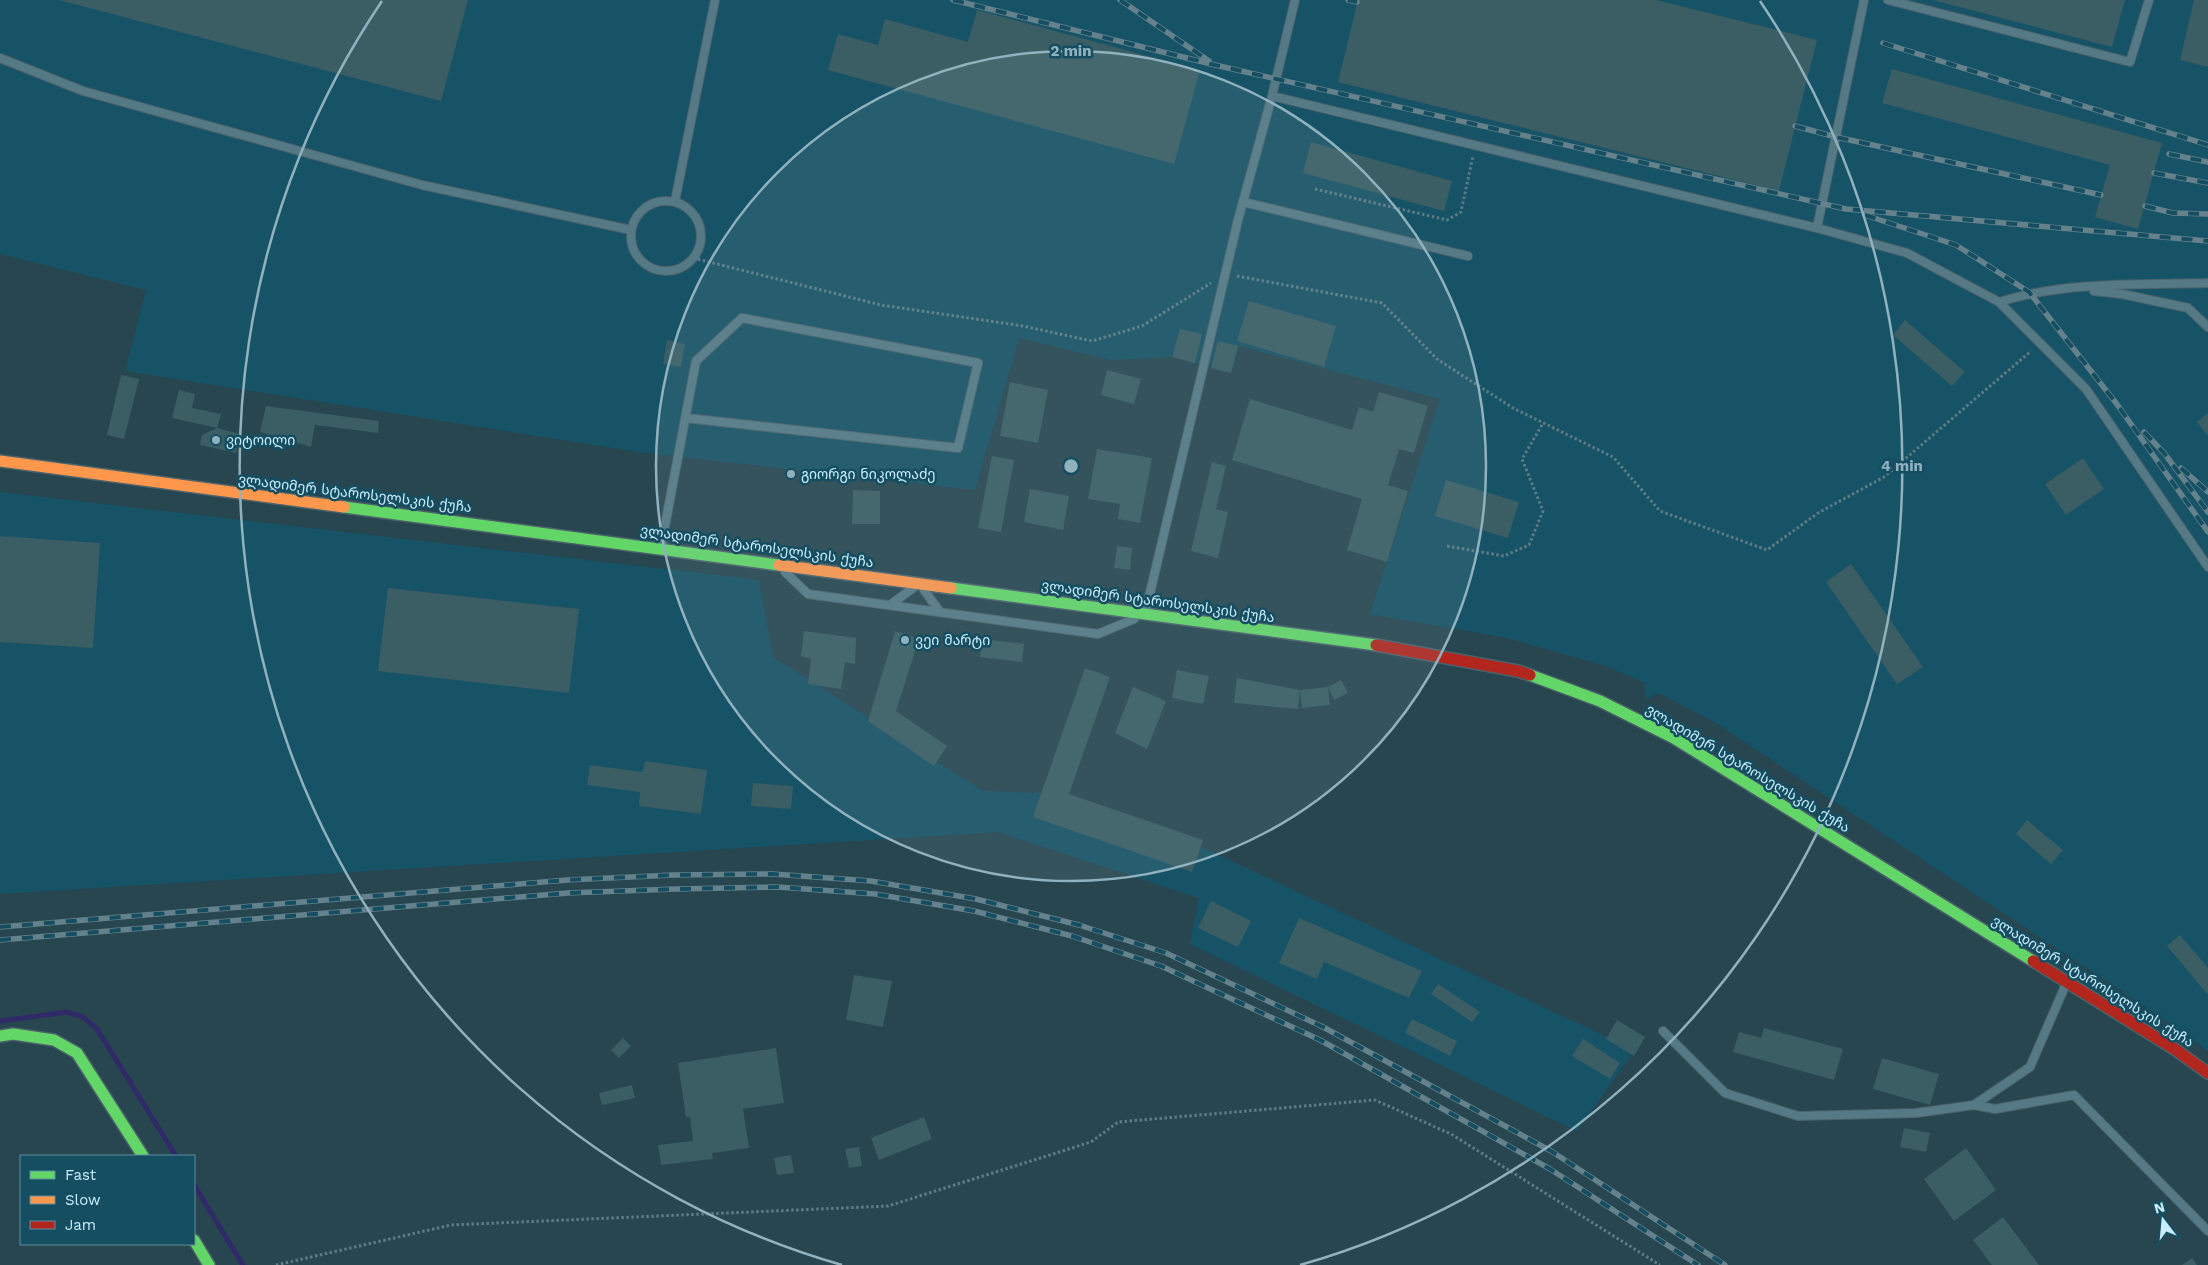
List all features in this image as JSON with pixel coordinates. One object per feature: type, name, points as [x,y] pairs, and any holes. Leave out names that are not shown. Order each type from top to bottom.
[{"type":"main road","name":"ვლადიმერ სტაროსელსკის ქუჩა","points":[[0,461],[776,563],[1145,615],[1360,642],[1518,671],[1600,701],[1691,748],[2176,1050],[2208,1073]]},
{"type":"main road","points":[[0,1036],[13,1034],[54,1040],[77,1053],[142,1155]]},
{"type":"main road","points":[[195,1242],[209,1265]]},
{"type":"lane","points":[[675,201],[715,0]]},
{"type":"lane","points":[[776,563],[808,594],[1098,634],[1145,615],[1243,202],[1272,96],[1295,0]]},
{"type":"lane","points":[[1817,228],[1864,0]]},
{"type":"lane","points":[[1888,0],[2130,62],[2149,0]]},
{"type":"lane","points":[[0,58],[83,91],[422,185],[631,230]]},
{"type":"lane","points":[[1272,96],[1817,228],[1907,253],[1999,302],[2041,342],[2086,389],[2208,567]]},
{"type":"lane","points":[[675,201],[688,208],[697,218],[701,232],[700,246],[693,258],[684,266],[674,270],[662,271],[651,268],[642,262],[634,252],[631,230],[634,219],[648,205],[656,202],[675,201]]},
{"type":"lane","points":[[1243,202],[1468,256]]},
{"type":"lane","points":[[1999,302],[2029,292],[2066,288],[2208,283]]},
{"type":"lane","points":[[2066,288],[2122,294],[2188,308],[2208,327]]},
{"type":"lane","points":[[661,548],[696,361],[742,318],[978,363],[958,448],[686,418]]},
{"type":"lane","points":[[890,605],[919,583],[940,612]]},
{"type":"lane","points":[[1974,1105],[2030,1067],[2067,982]]},
{"type":"lane","points":[[1663,1031],[1724,1093],[1798,1116],[1916,1113],[1974,1105],[1995,1110],[2074,1094],[2208,1231]]},
{"type":"path","points":[[1314,189],[1447,220],[1461,212],[1475,146]]},
{"type":"path","points":[[693,258],[881,305],[1023,326],[1092,340],[1142,326],[1226,274],[1382,303],[1437,358],[1513,408],[1613,457],[1660,511],[1767,550],[1818,513],[1884,477],[2041,342]]},
{"type":"path","points":[[1447,546],[1504,556],[1529,545],[1543,511],[1522,459],[1543,423]]},
{"type":"path","points":[[276,1265],[451,1225],[888,1206],[1091,1142],[1118,1122],[1375,1100],[1451,1134],[1660,1265]]},
{"type":"shaded area","points":[[0,0],[2208,0],[2208,1051],[2170,1023],[1714,722],[1659,693],[1646,700],[1645,683],[1606,666],[1507,638],[1370,614],[1440,399],[1239,346],[1231,373],[1172,357],[1111,360],[1019,338],[975,490],[645,453],[125,371],[146,290],[0,254]]},
{"type":"shaded area","points":[[0,492],[759,580],[773,657],[983,791],[1069,794],[1208,850],[1635,1050],[1577,1131],[1190,944],[1199,898],[998,832],[0,894]]},
{"type":"building","points":[[59,0],[468,0],[441,101]]},
{"type":"building","points":[[1358,0],[1656,0],[1817,40],[1779,191],[1338,82]]},
{"type":"building","points":[[1933,0],[2125,0],[2112,47]]},
{"type":"building","points":[[2194,0],[2208,0],[2208,67],[2180,60]]},
{"type":"building","points":[[977,10],[1200,70],[1174,164],[828,70],[838,34],[878,45],[885,19],[968,42]]},
{"type":"building","points":[[1892,69],[2162,143],[2138,229],[2095,217],[2110,165],[1882,103]]},
{"type":"building","points":[[1311,142],[1452,181],[1444,211],[1303,173]]},
{"type":"building","points":[[1249,301],[1336,326],[1324,367],[1237,341]]},
{"type":"building","points":[[1905,320],[1965,372],[1952,386],[1893,335]]},
{"type":"building","points":[[1180,329],[1202,334],[1195,363],[1172,357]]},
{"type":"building","points":[[667,340],[685,344],[681,367],[663,364]]},
{"type":"building","points":[[1218,341],[1238,346],[1231,373],[1211,368]]},
{"type":"building","points":[[1107,370],[1141,379],[1134,404],[1101,395]]},
{"type":"building","points":[[121,375],[139,379],[124,439],[107,435]]},
{"type":"building","points":[[1010,382],[1048,390],[1038,443],[1000,436]]},
{"type":"building","points":[[179,390],[195,394],[192,408],[221,414],[217,428],[172,418]]},
{"type":"building","points":[[1379,392],[1428,406],[1414,453],[1399,449],[1388,485],[1408,491],[1387,562],[1347,550],[1362,499],[1232,460],[1250,399],[1352,430],[1359,407],[1373,412]]},
{"type":"building","points":[[266,406],[379,421],[378,433],[315,425],[311,447],[260,432]]},
{"type":"building","points":[[2208,413],[2208,436],[2197,422]]},
{"type":"building","points":[[217,428],[240,434],[236,453],[200,445],[202,435]]},
{"type":"building","points":[[1097,449],[1152,458],[1140,523],[1118,519],[1120,504],[1088,499]]},
{"type":"building","points":[[992,456],[1014,460],[1001,532],[978,528]]},
{"type":"building","points":[[2083,458],[2104,489],[2066,515],[2045,484]]},
{"type":"building","points":[[1212,462],[1226,466],[1216,509],[1228,512],[1218,558],[1191,551]]},
{"type":"building","points":[[1446,480],[1519,502],[1508,538],[1435,516]]},
{"type":"building","points":[[1030,489],[1069,496],[1063,530],[1024,522]]},
{"type":"building","points":[[853,490],[880,491],[880,524],[852,524]]},
{"type":"building","points":[[0,536],[100,543],[93,648],[0,642]]},
{"type":"building","points":[[1117,546],[1132,548],[1130,570],[1114,568]]},
{"type":"building","points":[[1851,564],[1923,667],[1897,684],[1826,582]]},
{"type":"building","points":[[388,588],[579,609],[569,693],[378,671]]},
{"type":"building","points":[[804,631],[856,638],[855,664],[845,662],[841,689],[808,684],[811,659],[801,656]]},
{"type":"building","points":[[895,631],[919,639],[896,711],[947,746],[934,766],[868,721]]},
{"type":"building","points":[[982,639],[1024,644],[1022,662],[980,657]]},
{"type":"building","points":[[1085,668],[1110,677],[1069,794],[1203,840],[1192,872],[1033,817]]},
{"type":"building","points":[[1177,670],[1209,676],[1203,704],[1172,698]]},
{"type":"building","points":[[1237,678],[1300,690],[1298,709],[1234,703]]},
{"type":"building","points":[[1341,680],[1348,693],[1334,700],[1328,687]]},
{"type":"building","points":[[1133,687],[1166,701],[1147,749],[1115,733]]},
{"type":"building","points":[[1328,687],[1330,705],[1302,708],[1300,690]]},
{"type":"building","points":[[645,761],[707,770],[701,814],[639,806],[640,792],[587,785],[590,765],[643,772]]},
{"type":"building","points":[[753,783],[793,786],[791,809],[751,806]]},
{"type":"building","points":[[2027,820],[2063,850],[2051,864],[2016,834]]},
{"type":"building","points":[[1211,901],[1251,921],[1238,947],[1198,928]]},
{"type":"building","points":[[1299,918],[1422,971],[1409,998],[1324,962],[1317,979],[1279,963]]},
{"type":"building","points":[[2180,935],[2208,968],[2208,995],[2167,946]]},
{"type":"building","points":[[854,975],[892,981],[883,1027],[846,1020]]},
{"type":"building","points":[[1438,984],[1480,1012],[1472,1022],[1431,994]]},
{"type":"building","points":[[1412,1019],[1457,1041],[1450,1056],[1405,1033]]},
{"type":"building","points":[[1617,1020],[1645,1037],[1634,1056],[1606,1039]]},
{"type":"building","points":[[1764,1028],[1843,1049],[1834,1080],[1733,1052],[1739,1032],[1761,1038]]},
{"type":"building","points":[[623,1038],[631,1046],[619,1058],[611,1050]]},
{"type":"building","points":[[1583,1039],[1620,1063],[1610,1079],[1572,1056]]},
{"type":"building","points":[[776,1048],[784,1103],[743,1109],[749,1148],[712,1153],[713,1159],[661,1165],[658,1145],[693,1141],[690,1117],[686,1117],[678,1063]]},
{"type":"building","points":[[1882,1058],[1939,1074],[1930,1105],[1873,1089]]},
{"type":"building","points":[[632,1085],[635,1098],[602,1105],[599,1093]]},
{"type":"building","points":[[924,1117],[932,1139],[879,1160],[871,1138]]},
{"type":"building","points":[[1904,1128],[1930,1133],[1926,1152],[1900,1147]]},
{"type":"building","points":[[859,1147],[862,1166],[849,1168],[845,1149]]},
{"type":"building","points":[[1966,1148],[1996,1190],[1954,1221],[1924,1179]]},
{"type":"building","points":[[791,1155],[794,1173],[777,1175],[774,1158]]},
{"type":"building","points":[[2003,1217],[2039,1265],[1992,1265],[1973,1240]]},
{"type":"building","points":[[2192,1258],[2197,1265],[2182,1265]]},
{"type":"waterway","points":[[0,1021],[67,1012],[83,1017],[97,1029],[175,1155]]},
{"type":"waterway","points":[[195,1187],[243,1265]]},
{"type":"railway","points":[[953,0],[1215,65],[1846,209],[2208,241]]},
{"type":"railway","points":[[1120,0],[1209,61]]},
{"type":"railway","points":[[1348,0],[1357,2]]},
{"type":"railway","points":[[1883,43],[2208,145]]},
{"type":"railway","points":[[1795,126],[1836,137],[2101,195]]},
{"type":"railway","points":[[2169,154],[2208,162]]},
{"type":"railway","points":[[2154,173],[2208,183]]},
{"type":"railway","points":[[2145,206],[2173,213],[2208,214]]},
{"type":"railway","points":[[1865,215],[1956,245],[2029,292],[2116,403],[2208,532]]},
{"type":"railway","points":[[2144,432],[2164,453],[2208,512]]},
{"type":"railway","points":[[2181,468],[2208,492]]},
{"type":"railway","points":[[0,927],[567,880],[673,875],[773,874],[871,881],[976,899],[1079,925],[1166,953],[1323,1027],[1551,1151],[1725,1265]]},
{"type":"railway","points":[[0,940],[568,893],[676,889],[778,887],[875,894],[974,911],[1072,936],[1161,966],[1320,1040],[1550,1169],[1698,1265]]},
{"type":"traffic: fast","points":[[344,507],[779,565]]},
{"type":"traffic: fast","points":[[951,588],[1376,645]]},
{"type":"traffic: fast","points":[[1530,675],[1600,701],[1674,738],[2033,961]]},
{"type":"traffic: fast","points":[[0,1036],[13,1034],[54,1040],[77,1053],[142,1155]]},
{"type":"traffic: fast","points":[[195,1242],[209,1265]]},
{"type":"traffic: slow","points":[[0,461],[344,507]]},
{"type":"traffic: slow","points":[[779,565],[951,588]]},
{"type":"traffic: jam","points":[[1376,645],[1518,671],[1530,675]]},
{"type":"traffic: jam","points":[[2033,961],[2176,1050],[2208,1073]]},
{"type":"place","name":"ვიტოილი","points":[[216,440]]},
{"type":"place","name":"გიორგი ნიკოლაძე","points":[[791,474]]},
{"type":"place","name":"ვეი მარტი","points":[[905,640]]}]
